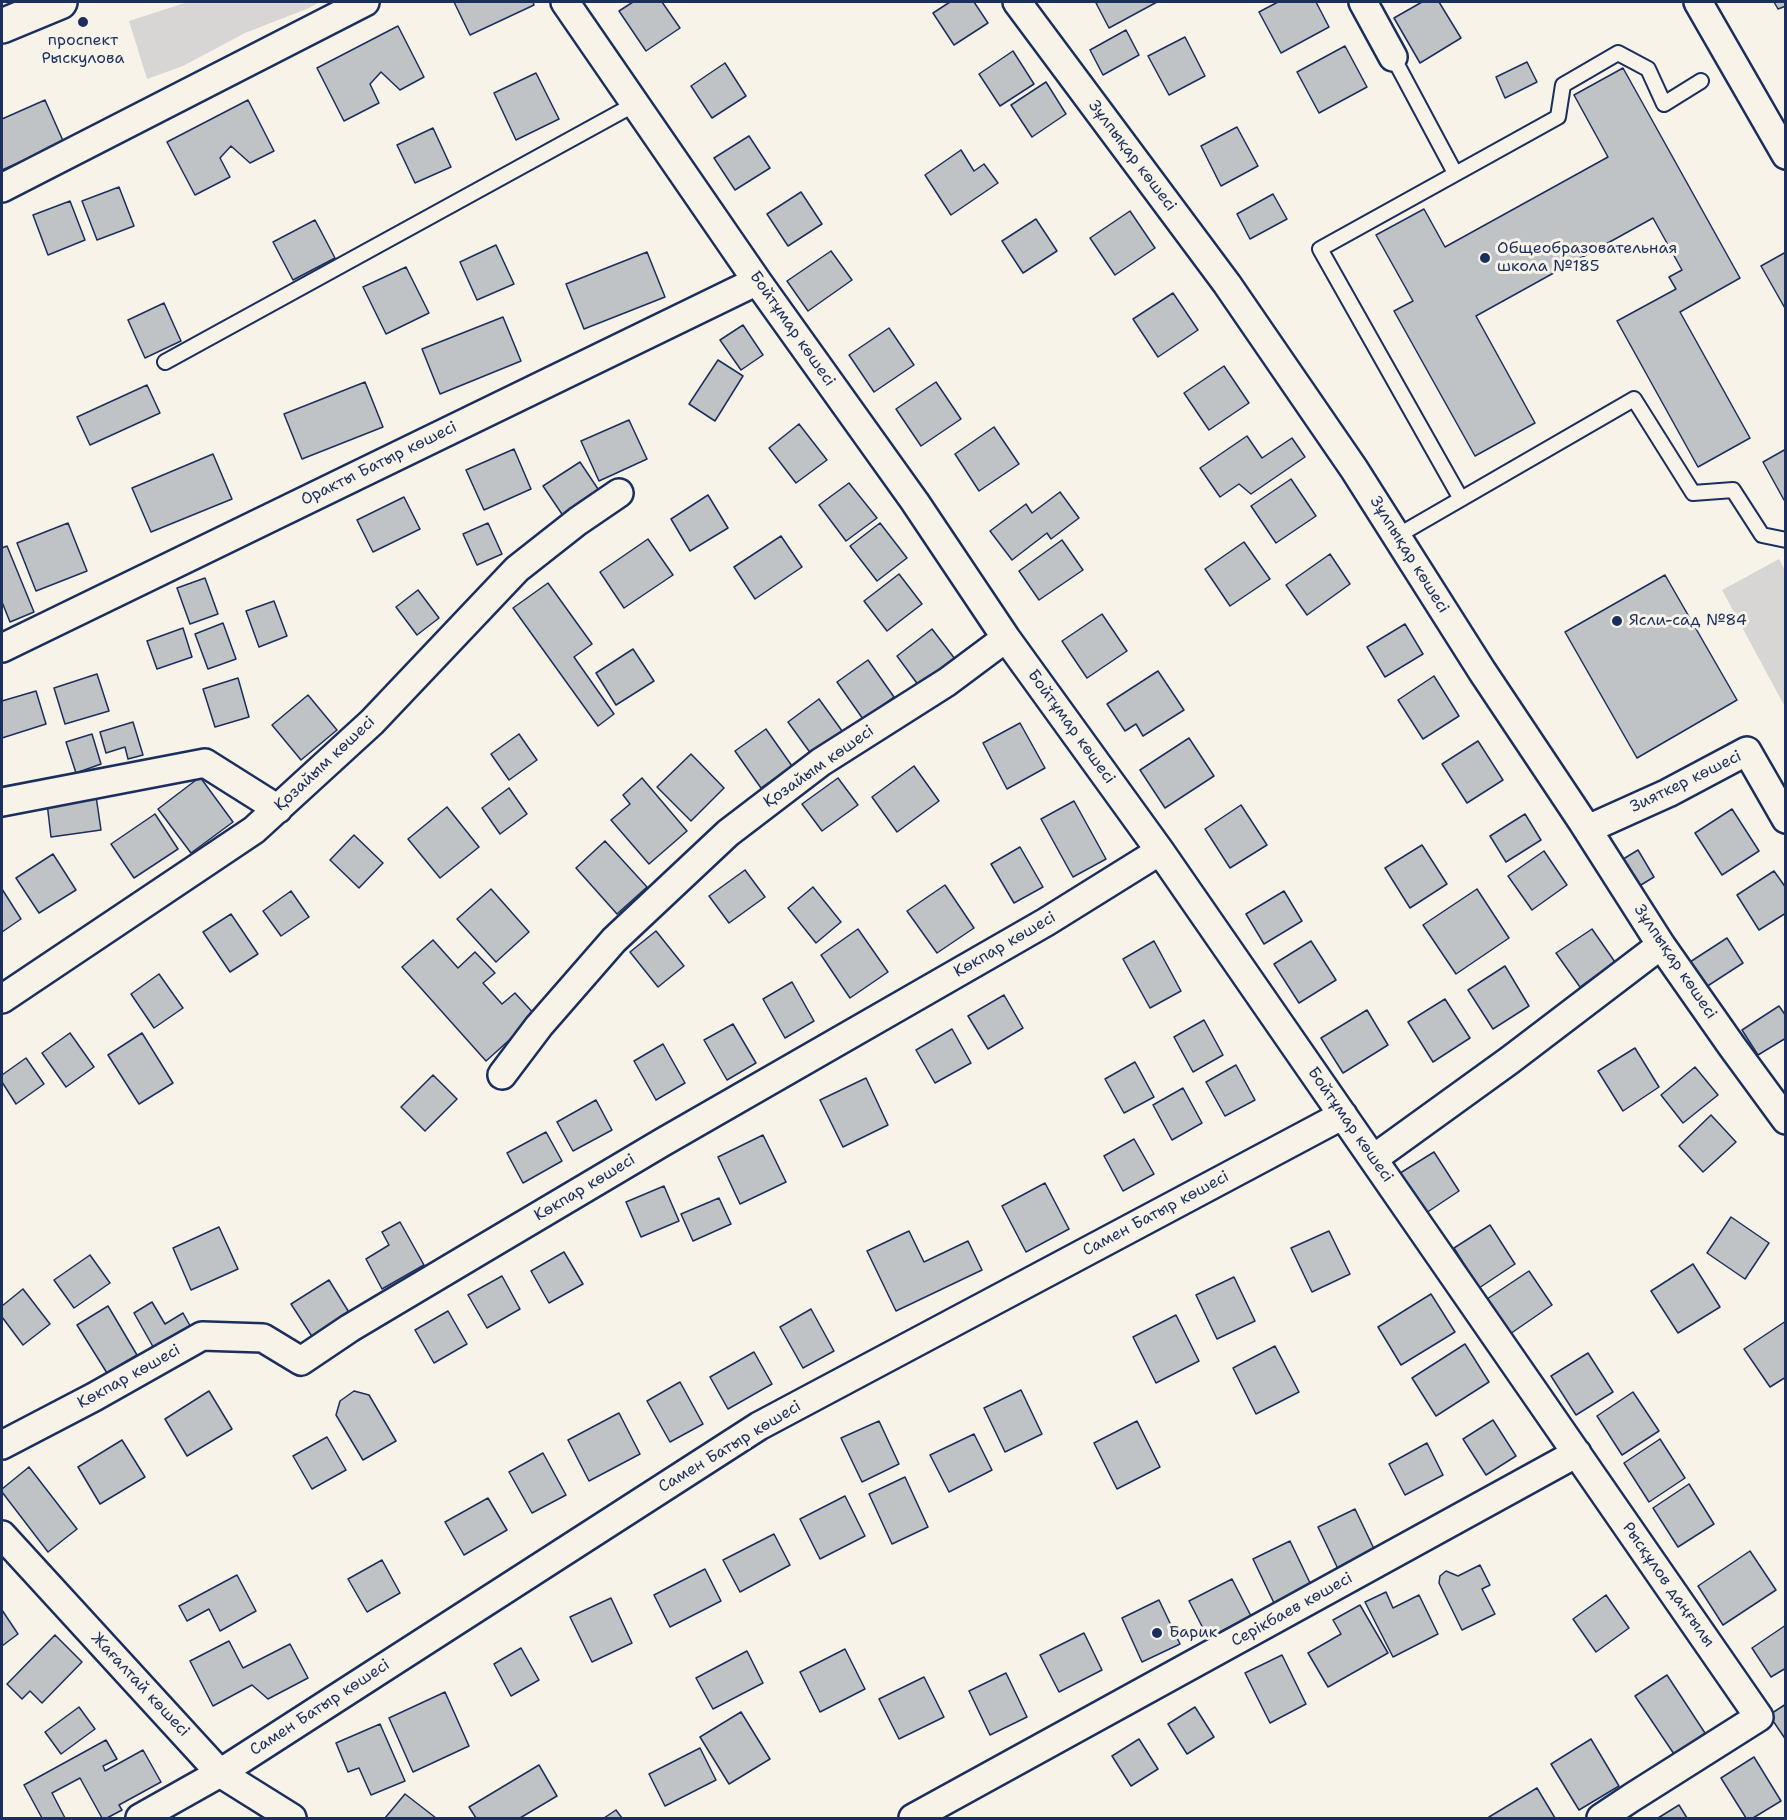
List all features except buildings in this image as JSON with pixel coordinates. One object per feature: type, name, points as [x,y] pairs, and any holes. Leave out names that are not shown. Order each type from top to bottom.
[{"type":"main road","points":[[2,26],[60,2]]},
{"type":"street","points":[[2,188],[365,2]]},
{"type":"street","name":"Бойтұмар көшесі","points":[[565,2],[757,280],[915,502],[1006,638],[1160,851],[1576,1453]]},
{"type":"street","name":"Зұлпықар көшесі","points":[[1017,2],[1227,284],[1354,469],[1661,945],[1785,1120]]},
{"type":"street","points":[[1363,2],[1393,57]]},
{"type":"street","points":[[1698,2],[1785,155]]},
{"type":"street","name":"Оракты Батыр көшесі","points":[[2,648],[757,280]]},
{"type":"street","name":"Қозайым көшесі","points":[[2,999],[254,830],[372,722],[517,569],[578,521],[619,493]]},
{"type":"street","name":"Қозайым көшесі","points":[[502,1075],[539,1026],[614,940],[728,833],[821,762],[947,682],[1006,638]]},
{"type":"street","name":"Зияткер көшесі","points":[[1588,829],[1668,793],[1747,750],[1785,819]]},
{"type":"street","points":[[2,802],[205,762],[279,809]]},
{"type":"street","name":"Көкпар көшесі","points":[[2,1445],[94,1397],[202,1336],[263,1338],[302,1361],[350,1328],[585,1188],[1046,922],[1160,851]]},
{"type":"street","points":[[1373,1159],[1510,1060],[1661,945]]},
{"type":"street","name":"Самен Батыр көшесі","points":[[140,1818],[220,1773],[759,1426],[1343,1115]]},
{"type":"street","name":"Рысқұлов даңғылы","points":[[1576,1453],[1759,1717],[1601,1818]]},
{"type":"street","name":"Серікбаев көшесі","points":[[913,1818],[1576,1453]]},
{"type":"street","name":"Жағалтай көшесі","points":[[2,1535],[220,1773],[292,1818]]},
{"type":"lane","points":[[1461,499],[1320,249],[1558,117],[1563,85],[1618,53],[1648,69],[1664,104],[1701,81]]},
{"type":"lane","points":[[1393,57],[1455,173]]},
{"type":"lane","points":[[165,363],[635,104]]},
{"type":"lane","points":[[1397,536],[1634,399],[1692,493],[1733,490],[1762,535],[1785,540]]},
{"type":"shaded area","points":[[188,2],[320,2],[245,33],[183,66],[147,79],[129,21]]},
{"type":"shaded area","points":[[1779,559],[1786,572],[1785,707],[1722,590]]},
{"type":"place","name":"проспект Рыскулова","points":[[83,22]]},
{"type":"place","name":"Общеобразовательная школа №185","points":[[1485,258]]},
{"type":"place","name":"Ясли-сад №84","points":[[1617,621]]},
{"type":"place","name":"Барик","points":[[1157,1633]]}]
